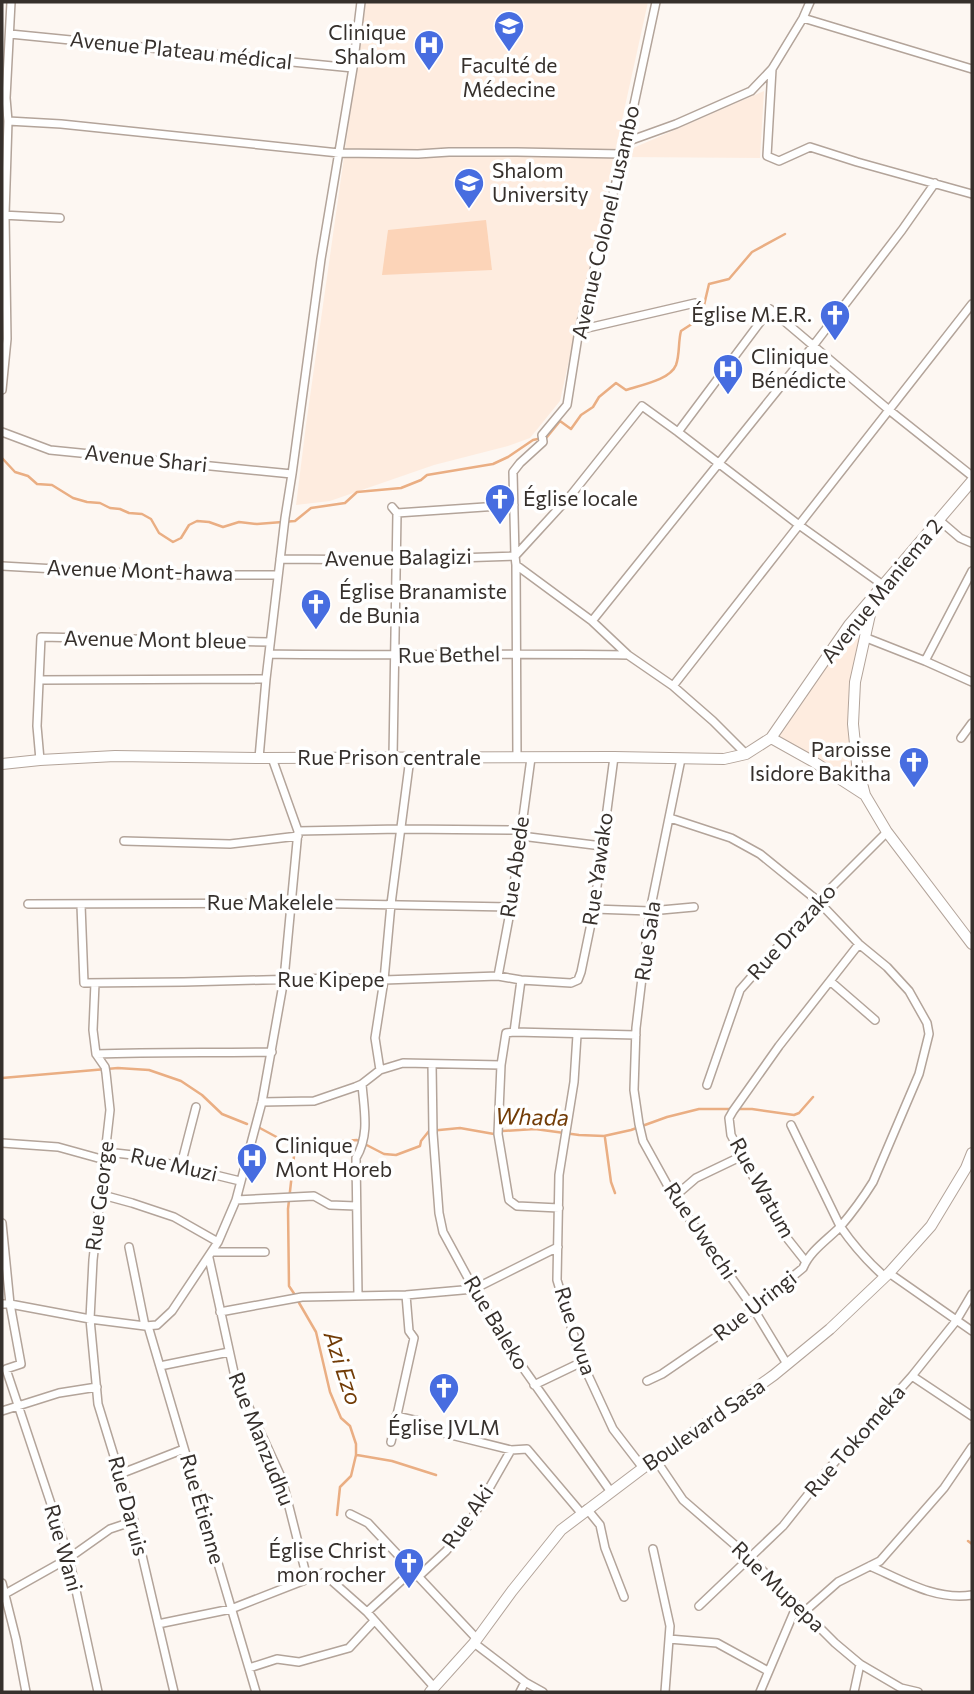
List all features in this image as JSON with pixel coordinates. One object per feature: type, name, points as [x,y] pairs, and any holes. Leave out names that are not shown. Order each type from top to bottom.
[{"type":"street","points":[[2,390],[7,339],[3,215],[8,121],[7,37],[11,2]]},
{"type":"street","points":[[259,758],[280,559],[321,259],[353,68],[360,2]]},
{"type":"street","name":"Avenue Colonel Lusambo","points":[[517,758],[518,653],[513,472],[567,405],[579,330],[626,142],[656,2]]},
{"type":"street","points":[[626,142],[676,124],[751,91],[772,69],[810,2]]},
{"type":"street","points":[[803,18],[972,69]]},
{"type":"street","name":"Avenue Plateau médical","points":[[7,37],[353,68]]},
{"type":"street","points":[[772,69],[767,156],[779,161],[807,148],[972,194]]},
{"type":"street","points":[[8,121],[61,124],[339,153],[622,154]]},
{"type":"street","points":[[592,621],[813,346],[902,230],[934,183]]},
{"type":"street","points":[[3,215],[60,218]]},
{"type":"street","points":[[579,330],[695,303]]},
{"type":"street","points":[[673,686],[972,304]]},
{"type":"street","name":"Avenue Maniema 2","points":[[678,432],[770,309],[972,478],[849,625],[771,738]]},
{"type":"street","points":[[515,556],[570,495],[642,406],[883,585]]},
{"type":"street","name":"Avenue Shari","points":[[2,432],[50,450],[292,474]]},
{"type":"street","points":[[393,757],[396,656],[394,510],[514,505]]},
{"type":"street","points":[[939,520],[960,538],[972,543]]},
{"type":"street","name":"Avenue Balagizi","points":[[280,559],[396,560],[515,556]]},
{"type":"street","points":[[516,565],[592,621],[628,655],[673,686],[746,754]]},
{"type":"street","name":"Avenue Mont-hawa","points":[[2,566],[163,575],[278,575]]},
{"type":"street","points":[[925,661],[972,571]]},
{"type":"street","points":[[874,597],[855,682],[853,724],[857,764],[865,795],[887,832],[972,944]]},
{"type":"street","points":[[864,637],[972,682]]},
{"type":"street","name":"Avenue Mont bleue","points":[[39,680],[41,638],[270,642]]},
{"type":"street","name":"Rue Bethel","points":[[269,654],[628,655]]},
{"type":"street","points":[[40,760],[37,726],[39,680],[266,678]]},
{"type":"street","points":[[961,738],[972,723]]},
{"type":"street","points":[[771,738],[865,795]]},
{"type":"street","name":"Rue Prison centrale","points":[[2,764],[116,756],[724,759],[746,754],[771,738]]},
{"type":"street","name":"Rue Yawako","points":[[578,980],[594,909],[614,757]]},
{"type":"street","points":[[2,1223],[6,1304],[90,1319],[157,1325],[172,1311],[211,1255],[236,1200],[262,1102],[284,979],[298,833],[272,758]]},
{"type":"street","points":[[380,1070],[375,1038],[410,758]]},
{"type":"street","name":"Rue Abede","points":[[499,976],[531,758]]},
{"type":"street","name":"Rue Sala","points":[[640,1127],[634,1090],[636,1035],[650,911],[681,760]]},
{"type":"street","name":"Rue Uringi","points":[[647,1381],[662,1374],[735,1324],[803,1268],[808,1258],[840,1226],[873,1182],[919,1074],[929,1034],[927,1023],[909,991],[818,901],[760,853],[731,838],[670,818]]},
{"type":"street","points":[[124,841],[230,844],[298,833],[400,829],[521,833],[602,846]]},
{"type":"street","name":"Rue Drazako","points":[[707,1085],[740,990],[818,901],[887,832]]},
{"type":"street","name":"Rue Makelele","points":[[29,904],[292,903],[511,907]]},
{"type":"street","name":"Rue Kipepe","points":[[81,905],[84,983],[499,976],[571,983],[578,980]]},
{"type":"street","points":[[594,909],[650,911],[694,907]]},
{"type":"street","points":[[859,944],[830,981],[875,1020]]},
{"type":"street","points":[[514,1032],[521,980]]},
{"type":"street","name":"Rue Watum","points":[[806,1262],[783,1233],[731,1135],[729,1118],[779,1046],[830,981]]},
{"type":"street","points":[[95,983],[93,1030],[96,1054],[272,1052]]},
{"type":"street","points":[[559,1208],[517,1206],[509,1200],[498,1132],[501,1065],[506,1033],[636,1035]]},
{"type":"street","name":"Rue Ovua","points":[[577,1035],[574,1082],[559,1175],[557,1280],[582,1362],[613,1429],[643,1468]]},
{"type":"street","name":"Rue George","points":[[90,1319],[99,1194],[110,1110],[106,1070],[96,1054]]},
{"type":"street","points":[[262,1102],[314,1101],[362,1084],[380,1070],[403,1063],[501,1065]]},
{"type":"street","name":"Rue Baleko","points":[[432,1064],[433,1130],[439,1213],[443,1232],[509,1348],[611,1492]]},
{"type":"street","points":[[358,1296],[356,1158],[363,1144],[365,1131],[362,1084]]},
{"type":"street","points":[[181,1165],[196,1107]]},
{"type":"street","points":[[791,1125],[840,1226],[849,1239],[873,1266],[972,1331]]},
{"type":"street","name":"Rue Uwechi","points":[[640,1127],[643,1141],[674,1197],[753,1308],[787,1364]]},
{"type":"street","name":"Rue Muzi","points":[[2,1143],[58,1147],[106,1156],[134,1155],[240,1181]]},
{"type":"street","name":"Boulevard Sasa","points":[[432,1690],[476,1641],[561,1530],[774,1375],[830,1329],[887,1275],[931,1226],[966,1168],[972,1153]]},
{"type":"street","points":[[674,1197],[696,1178],[742,1156]]},
{"type":"street","points":[[99,1194],[174,1217],[218,1242]]},
{"type":"street","points":[[236,1200],[314,1196],[330,1205],[356,1206]]},
{"type":"street","name":"Rue Étienne","points":[[128,1247],[147,1326],[256,1692]]},
{"type":"street","points":[[220,1312],[302,1297],[407,1295],[474,1289],[558,1247]]},
{"type":"street","points":[[211,1255],[265,1252]]},
{"type":"street","name":"Rue Manzudhu","points":[[211,1255],[220,1312],[235,1377],[282,1479],[307,1578]]},
{"type":"street","name":"Rue Tokomeka","points":[[699,1606],[783,1526],[826,1472],[912,1376],[956,1321],[972,1294]]},
{"type":"street","points":[[391,1442],[414,1338],[409,1331],[407,1295]]},
{"type":"street","name":"Rue Wani","points":[[6,1304],[21,1364],[6,1369],[69,1558],[98,1692]]},
{"type":"street","name":"Rue Daruis","points":[[90,1319],[98,1404],[134,1521],[174,1692]]},
{"type":"street","points":[[160,1366],[229,1352]]},
{"type":"street","points":[[534,1385],[582,1362]]},
{"type":"street","points":[[912,1376],[972,1416]]},
{"type":"street","points":[[2,1411],[59,1393],[97,1387]]},
{"type":"street","points":[[396,1416],[418,1421],[431,1430],[511,1450],[527,1449],[600,1525],[605,1548],[624,1597]]},
{"type":"street","points":[[804,1612],[838,1582],[880,1561],[944,1488],[972,1447]]},
{"type":"street","points":[[120,1474],[184,1449]]},
{"type":"street","name":"Rue Aki","points":[[367,1612],[446,1551],[467,1527],[511,1450]]},
{"type":"street","name":"Rue Mupepa","points":[[656,1460],[683,1500],[750,1558],[835,1643],[860,1664],[901,1688],[918,1692]]},
{"type":"street","points":[[350,1514],[368,1523],[476,1641],[525,1682],[543,1692]]},
{"type":"street","points":[[26,1692],[3,1587],[69,1558],[110,1529],[134,1521]]},
{"type":"street","points":[[653,1549],[670,1626],[664,1692]]},
{"type":"street","points":[[870,1566],[934,1594],[964,1597],[972,1595]]},
{"type":"street","points":[[158,1624],[231,1609],[323,1573],[367,1612],[432,1690]]},
{"type":"street","points":[[760,1692],[797,1605]]},
{"type":"street","points":[[249,1668],[277,1660],[299,1662],[349,1648],[374,1621]]},
{"type":"street","points":[[669,1639],[718,1643],[768,1671]]},
{"type":"street","points":[[854,1692],[860,1664]]},
{"type":"street","points":[[520,1692],[525,1682]]},
{"type":"shaded area","name":"Shalom University","points":[[366,2],[648,2],[560,401],[530,438],[434,465],[330,501],[296,505],[306,425]]},
{"type":"shaded area","name":"Shalom University","points":[[764,91],[760,158],[623,157],[624,152]]},
{"type":"shaded area","points":[[486,220],[492,270],[382,275],[388,230]]},
{"type":"shaded area","points":[[862,624],[848,701],[854,763],[853,785],[777,735],[851,626]]},
{"type":"waterway","points":[[2,458],[15,472],[28,476],[37,484],[52,485],[73,498],[142,514],[151,519],[159,533],[173,542],[181,538],[189,525],[197,521],[223,527],[239,522],[257,524],[295,521],[311,508],[345,503],[357,492],[401,488],[427,475],[493,464],[533,440],[547,437],[560,421],[571,429],[581,415],[593,407],[599,397],[616,383],[626,390],[668,375],[676,365],[681,331],[701,318],[709,284],[729,279],[752,252],[785,234]]},
{"type":"waterway","name":"Whada","points":[[2,1078],[118,1068],[149,1070],[181,1081],[202,1095],[222,1114],[247,1124]]},
{"type":"waterway","name":"Whada","points":[[737,1109],[794,1115],[813,1097]]},
{"type":"waterway","name":"Whada","points":[[258,1127],[295,1147],[357,1140],[384,1154],[396,1155],[420,1146],[429,1131],[460,1128],[494,1134],[535,1129],[604,1136],[699,1109],[731,1109]]},
{"type":"waterway","points":[[605,1138],[615,1193]]},
{"type":"waterway","name":"Azi Ezo","points":[[295,1147],[288,1209],[289,1286],[295,1295]]},
{"type":"waterway","name":"Azi Ezo","points":[[298,1301],[316,1332],[330,1392],[341,1418],[350,1426],[356,1444],[351,1476],[340,1487],[337,1515]]},
{"type":"waterway","points":[[357,1455],[392,1461],[436,1475]]},
{"type":"waterway","points":[[968,1541],[972,1544]]},
{"type":"place","name":"Faculté de Médecine","points":[[509,53]]},
{"type":"place","name":"Clinique Shalom","points":[[429,72]]},
{"type":"place","name":"Shalom University","points":[[469,210]]},
{"type":"place","name":"Église M.E.R.","points":[[835,342]]},
{"type":"place","name":"Clinique Bénédicte","points":[[728,396]]},
{"type":"place","name":"Église locale","points":[[500,526]]},
{"type":"place","name":"Église Branamiste de Bunia","points":[[316,631]]},
{"type":"place","name":"Paroisse Isidore Bakitha","points":[[914,789]]},
{"type":"place","name":"Clinique Mont Horeb","points":[[252,1185]]},
{"type":"place","name":"Église JVLM","points":[[444,1415]]},
{"type":"place","name":"Église Christ mon rocher","points":[[409,1590]]}]
